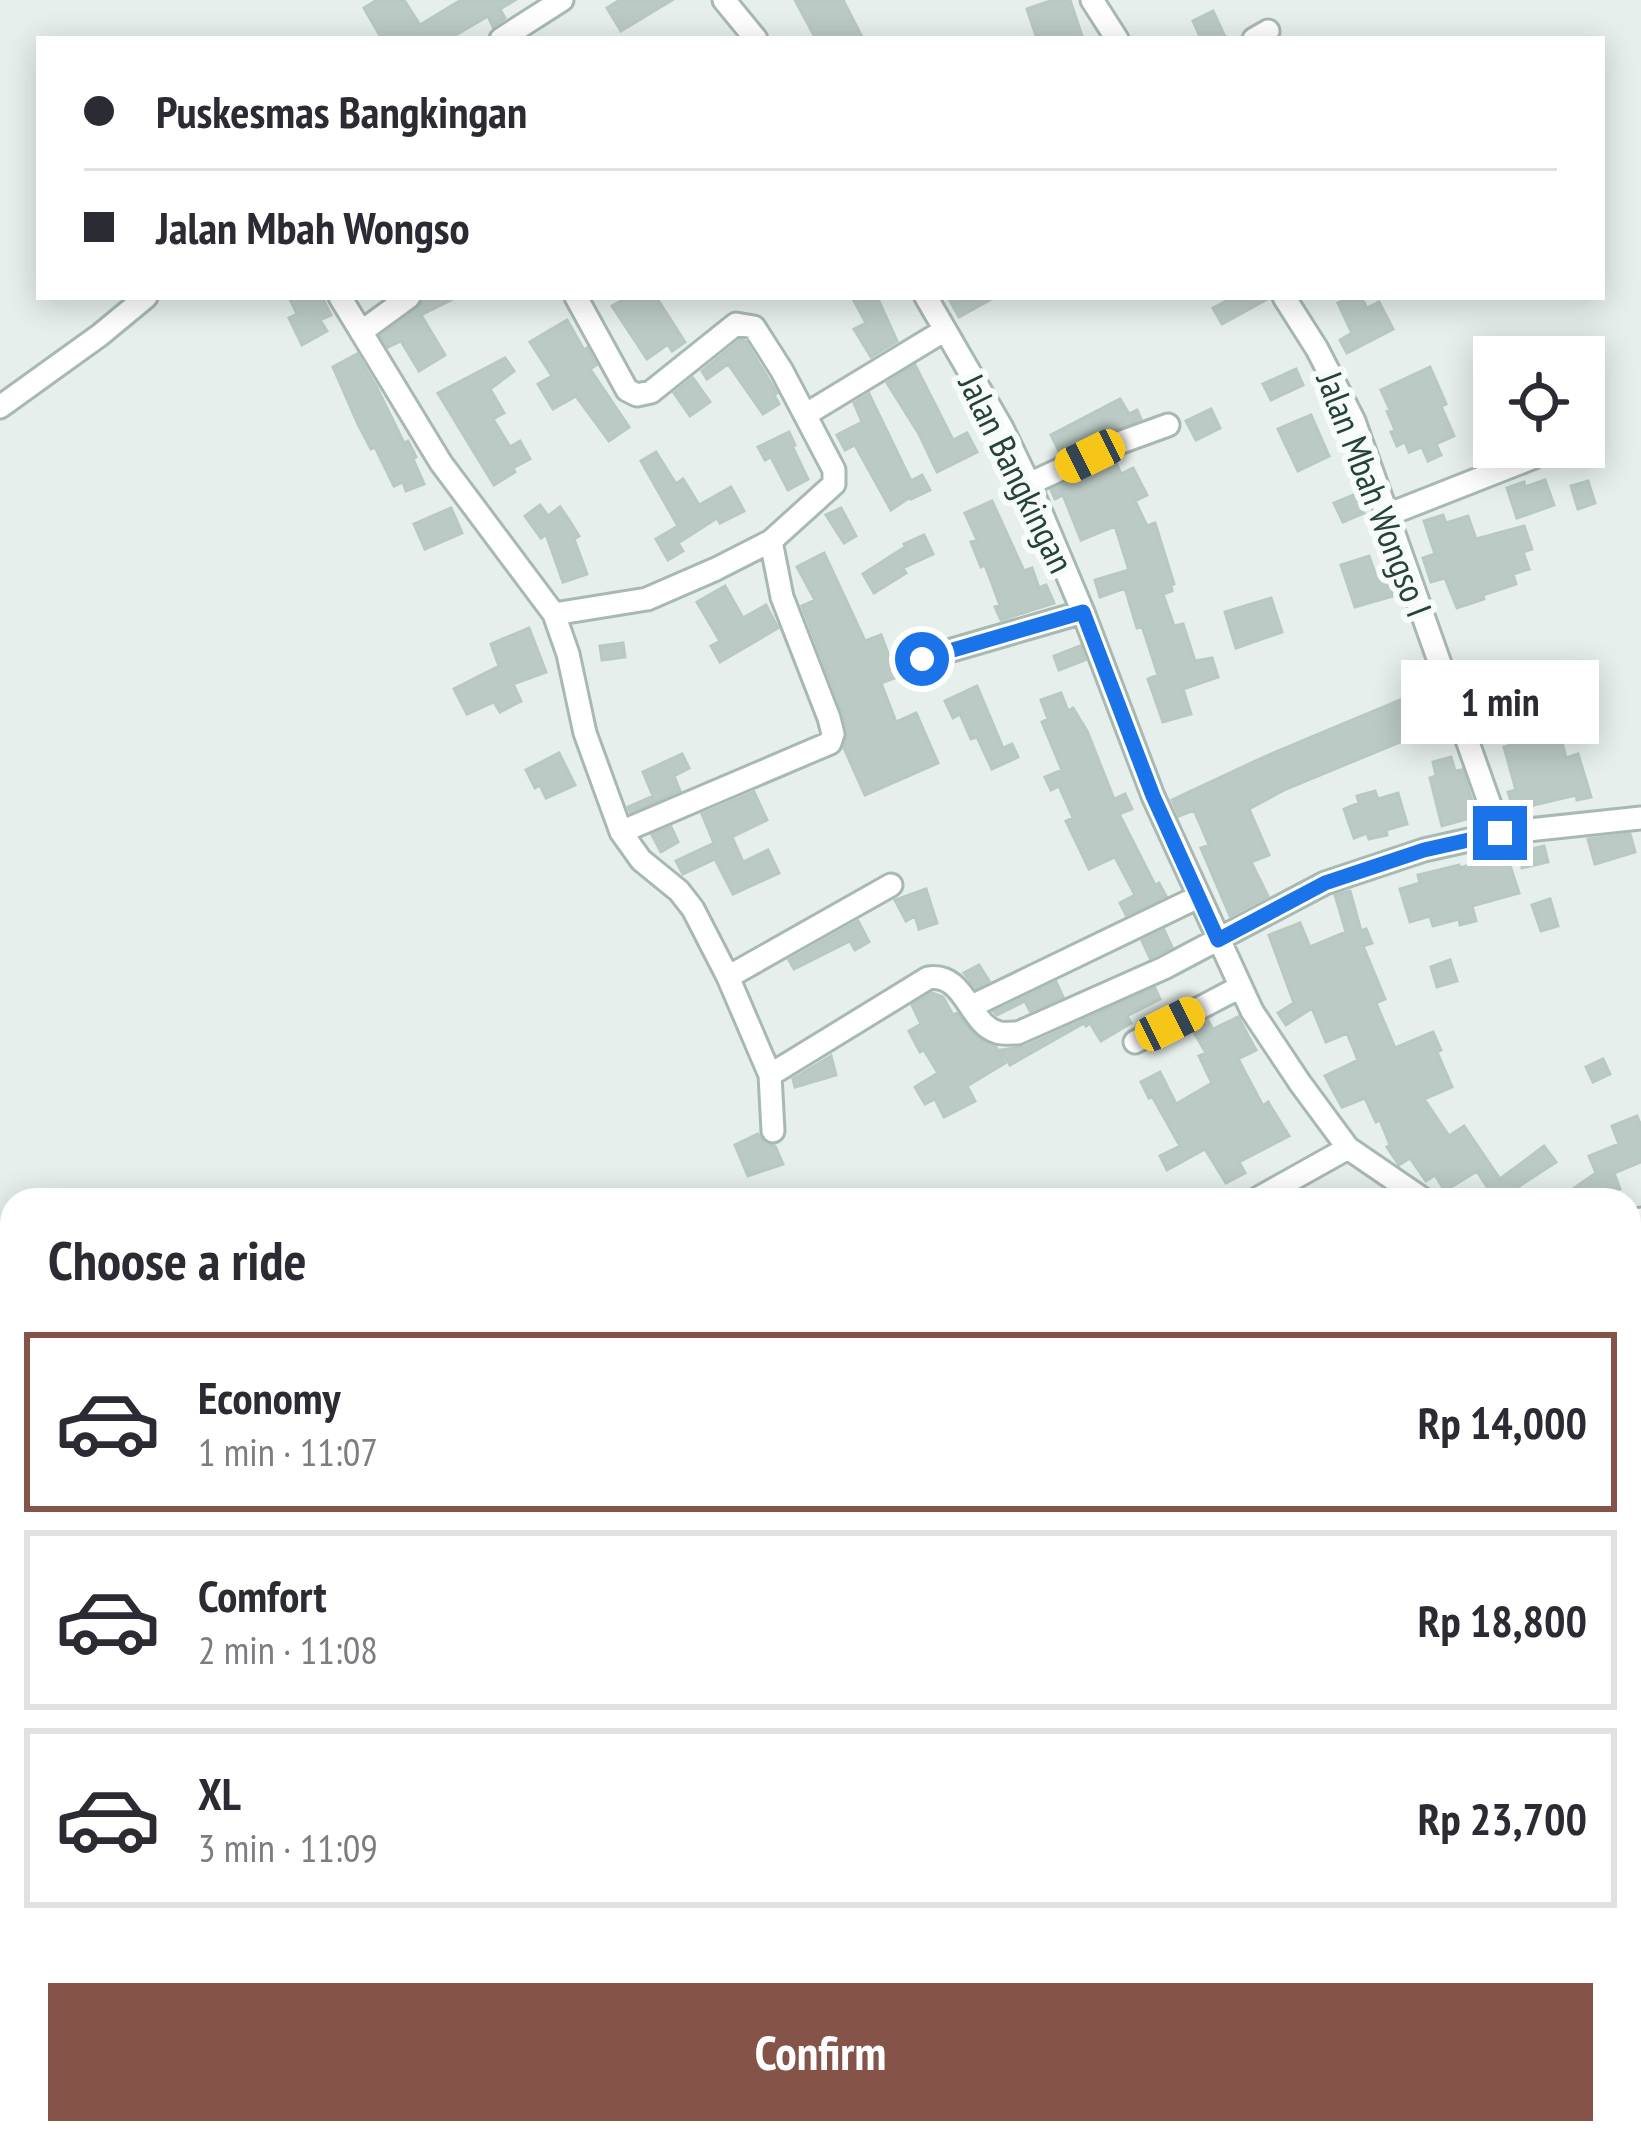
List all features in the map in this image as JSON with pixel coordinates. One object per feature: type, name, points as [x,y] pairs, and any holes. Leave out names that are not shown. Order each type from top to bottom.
[{"type":"street","points":[[506,36],[562,0]]},
{"type":"street","points":[[724,0],[754,36]]},
{"type":"street","points":[[1092,0],[1115,36]]},
{"type":"street","points":[[0,407],[142,300]]},
{"type":"street","points":[[342,300],[441,463],[554,614],[585,733],[621,832],[641,860],[680,891],[694,909],[770,1075],[773,1131]]},
{"type":"street","points":[[361,332],[405,300]]},
{"type":"street","points":[[554,614],[647,599],[716,569],[771,541],[834,484],[833,470],[754,327],[742,323],[729,328],[651,392],[637,395],[627,390],[578,300]]},
{"type":"street","name":"Jalan Bangkingan","points":[[928,300],[1029,484],[1153,796],[1252,1011],[1348,1148],[1406,1188]]},
{"type":"street","name":"Jalan Mbah Wongso I","points":[[1293,300],[1354,421],[1500,833]]},
{"type":"street","points":[[805,416],[945,330]]},
{"type":"street","points":[[1029,484],[1168,425]]},
{"type":"street","points":[[1387,515],[1507,468]]},
{"type":"street","points":[[621,832],[830,742],[830,718],[782,597],[771,541]]},
{"type":"street","points":[[922,659],[1083,612]]},
{"type":"street","points":[[770,1075],[928,978],[946,980],[986,1027],[999,1034],[1018,1033],[1164,968],[1325,883],[1424,850],[1500,833],[1641,818]]},
{"type":"street","points":[[728,977],[891,885]]},
{"type":"street","points":[[972,1006],[1198,897]]},
{"type":"street","points":[[1135,1042],[1240,987]]},
{"type":"street","points":[[1276,1188],[1348,1148]]},
{"type":"building","points":[[377,0],[404,0],[420,25],[461,0],[515,0],[500,9],[505,18],[493,27],[488,16],[454,36],[380,36],[364,8]]},
{"type":"building","points":[[620,0],[672,0],[621,31],[607,8]]},
{"type":"building","points":[[795,0],[843,0],[861,36],[814,36]]},
{"type":"building","points":[[1070,0],[1082,36],[1036,36],[1027,9]]},
{"type":"building","points":[[1213,11],[1225,36],[1200,36],[1193,21]]},
{"type":"building","points":[[290,300],[324,300],[331,315],[320,320],[327,331],[302,345],[289,318],[297,314]]},
{"type":"building","points":[[422,300],[451,300],[421,315],[445,355],[419,371],[401,341],[388,347],[381,336],[418,309]]},
{"type":"building","points":[[623,300],[658,300],[685,342],[672,351],[668,344],[647,359],[612,306]]},
{"type":"building","points":[[854,300],[878,300],[897,341],[871,357],[854,329],[866,323]]},
{"type":"building","points":[[950,300],[990,300],[959,317]]},
{"type":"building","points":[[1228,300],[1265,300],[1222,324],[1213,308]]},
{"type":"building","points":[[1363,300],[1367,308],[1379,302],[1393,329],[1347,353],[1340,340],[1352,333],[1338,303]]},
{"type":"building","points":[[567,320],[596,365],[590,369],[629,427],[609,441],[576,396],[553,409],[538,384],[552,376],[530,342]]},
{"type":"building","points":[[740,340],[777,393],[779,404],[763,414],[728,364],[707,379],[702,371]]},
{"type":"building","points":[[357,354],[404,443],[408,441],[424,484],[406,491],[403,482],[394,486],[358,424],[333,367]]},
{"type":"building","points":[[505,358],[514,371],[490,389],[504,413],[493,419],[510,447],[520,441],[530,459],[494,485],[438,393]]},
{"type":"building","points":[[915,365],[953,440],[967,433],[977,452],[937,472],[887,383]]},
{"type":"building","points":[[1430,367],[1454,436],[1436,444],[1441,455],[1428,461],[1422,447],[1409,452],[1405,442],[1397,446],[1381,390]]},
{"type":"building","points":[[1296,369],[1303,385],[1271,400],[1263,384]]},
{"type":"building","points":[[693,378],[710,402],[690,416],[674,393]]},
{"type":"building","points":[[869,394],[911,481],[922,475],[930,490],[891,510],[855,445],[845,450],[837,435],[862,422],[854,403]]},
{"type":"building","points":[[1120,399],[1129,414],[1137,410],[1141,419],[1060,453],[1051,435]]},
{"type":"building","points":[[1211,409],[1220,428],[1196,440],[1186,421]]},
{"type":"building","points":[[1311,415],[1329,456],[1298,471],[1278,429]]},
{"type":"building","points":[[789,432],[808,479],[788,490],[771,457],[765,460],[758,447]]},
{"type":"building","points":[[656,452],[676,484],[683,479],[699,505],[731,487],[744,511],[720,523],[717,518],[678,543],[683,551],[668,560],[656,539],[678,526],[641,461]]},
{"type":"building","points":[[1115,460],[1121,474],[1133,468],[1147,495],[1135,501],[1147,526],[1155,523],[1174,584],[1172,591],[1163,594],[1174,626],[1183,624],[1195,661],[1212,658],[1218,677],[1183,689],[1191,714],[1163,722],[1148,679],[1158,675],[1125,588],[1100,597],[1095,580],[1129,570],[1115,526],[1081,540],[1063,495],[1055,499],[1051,490]]},
{"type":"building","points":[[1545,480],[1554,505],[1517,518],[1507,488]]},
{"type":"building","points":[[1588,481],[1595,503],[1578,509],[1571,486]]},
{"type":"building","points":[[1356,494],[1364,513],[1343,522],[1334,503]]},
{"type":"building","points":[[992,501],[1024,571],[1032,568],[1039,588],[1046,585],[1054,603],[1001,620],[995,607],[1000,605],[971,542],[977,540],[965,513]]},
{"type":"building","points":[[540,505],[548,516],[560,507],[569,520],[579,536],[574,539],[587,574],[563,582],[546,534],[541,538],[525,516]]},
{"type":"building","points":[[451,508],[462,533],[425,549],[414,524]]},
{"type":"building","points":[[841,508],[856,536],[844,543],[826,515]]},
{"type":"building","points":[[1443,515],[1446,523],[1468,516],[1476,539],[1524,526],[1532,549],[1523,552],[1529,569],[1513,574],[1516,584],[1457,608],[1445,578],[1431,582],[1423,558],[1435,554],[1424,521]]},
{"type":"building","points":[[924,535],[933,554],[903,568],[906,573],[874,593],[863,574]]},
{"type":"building","points":[[824,553],[865,641],[881,635],[897,677],[881,683],[896,722],[916,713],[938,763],[865,795],[844,748],[848,732],[843,713],[802,606],[815,600],[797,567]]},
{"type":"building","points":[[1369,556],[1375,573],[1387,569],[1400,594],[1355,607],[1341,565]]},
{"type":"building","points":[[725,586],[743,618],[766,605],[778,628],[720,662],[711,646],[720,641],[697,602]]},
{"type":"building","points":[[1271,598],[1282,632],[1236,648],[1225,612]]},
{"type":"building","points":[[529,628],[546,672],[513,684],[521,701],[500,712],[494,702],[467,714],[454,689],[499,666],[491,644]]},
{"type":"building","points":[[623,643],[625,657],[602,660],[600,646]]},
{"type":"building","points":[[1080,646],[1085,660],[1059,670],[1054,656]]},
{"type":"building","points":[[1520,680],[1529,716],[1543,712],[1550,738],[1560,735],[1566,758],[1578,754],[1591,797],[1577,800],[1576,795],[1514,810],[1508,792],[1516,790],[1504,747],[1511,745],[1505,723],[1513,721],[1503,685]]},
{"type":"building","points":[[977,686],[1003,748],[1012,744],[1018,757],[992,769],[977,737],[971,739],[960,714],[953,718],[945,701]]},
{"type":"building","points":[[1429,688],[1444,724],[1249,809],[1269,855],[1251,862],[1268,896],[1230,916],[1201,848],[1209,845],[1194,810],[1179,816],[1172,800]]},
{"type":"building","points":[[1061,693],[1068,711],[1073,708],[1087,731],[1114,799],[1125,794],[1132,809],[1119,814],[1155,885],[1159,883],[1166,896],[1126,915],[1120,903],[1135,895],[1115,857],[1089,869],[1066,821],[1073,818],[1059,786],[1051,790],[1045,777],[1062,770],[1042,722],[1048,719],[1041,700]]},
{"type":"building","points":[[559,753],[575,785],[546,798],[526,770]]},
{"type":"building","points":[[682,754],[689,768],[674,776],[680,791],[630,812],[628,807],[653,796],[643,772]]},
{"type":"building","points":[[1451,757],[1455,771],[1462,770],[1477,816],[1442,826],[1430,778],[1436,776],[1433,762]]},
{"type":"building","points":[[1375,791],[1378,799],[1398,793],[1407,824],[1386,830],[1387,835],[1369,839],[1367,833],[1354,838],[1344,809],[1359,803],[1357,796]]},
{"type":"building","points":[[754,792],[767,820],[732,837],[743,862],[768,850],[779,873],[733,894],[715,859],[683,874],[676,861],[714,843],[702,814]]},
{"type":"building","points":[[671,827],[678,842],[661,852],[652,835]]},
{"type":"building","points":[[1630,834],[1635,852],[1595,864],[1588,839]]},
{"type":"building","points":[[1544,846],[1548,862],[1522,868],[1519,852]]},
{"type":"building","points":[[1508,859],[1519,893],[1472,906],[1476,921],[1460,925],[1459,919],[1433,926],[1430,916],[1410,922],[1400,889],[1420,883],[1418,875]]},
{"type":"building","points":[[926,889],[937,923],[919,929],[915,916],[906,921],[895,900]]},
{"type":"building","points":[[1350,891],[1361,931],[1366,929],[1372,943],[1363,946],[1385,999],[1376,1003],[1395,1048],[1433,1032],[1452,1087],[1424,1099],[1449,1136],[1464,1126],[1500,1179],[1544,1146],[1556,1162],[1516,1188],[1488,1188],[1477,1171],[1443,1188],[1435,1175],[1426,1181],[1410,1158],[1399,1165],[1365,1098],[1342,1107],[1325,1076],[1358,1060],[1347,1033],[1326,1042],[1312,1008],[1286,1025],[1278,1013],[1294,1003],[1269,935],[1300,923],[1310,947],[1346,932],[1335,895]]},
{"type":"building","points":[[1550,899],[1558,926],[1541,931],[1532,905]]},
{"type":"building","points":[[858,921],[869,942],[855,950],[850,941],[794,969],[789,960]]},
{"type":"building","points":[[1164,930],[1172,947],[1150,958],[1142,941]]},
{"type":"building","points":[[1450,960],[1457,981],[1437,987],[1431,967]]},
{"type":"building","points":[[979,965],[989,981],[976,988],[964,973]]},
{"type":"building","points":[[1056,982],[1063,997],[1030,1011],[1025,1001],[997,1015],[994,1012]]},
{"type":"building","points":[[1155,988],[1160,999],[1127,1016],[1131,1023],[1101,1041],[1090,1023],[1084,1023],[1010,1065],[1001,1050],[1024,1047]]},
{"type":"building","points":[[932,993],[943,997],[953,1015],[957,1013],[978,1038],[996,1047],[1005,1063],[967,1086],[975,1101],[944,1117],[935,1099],[925,1104],[915,1087],[938,1073],[909,1031],[921,1024],[912,1005]]},
{"type":"building","points":[[1238,1017],[1256,1050],[1238,1059],[1263,1106],[1268,1102],[1289,1136],[1239,1162],[1245,1173],[1226,1183],[1205,1149],[1167,1170],[1160,1156],[1180,1146],[1141,1082],[1160,1072],[1176,1104],[1212,1083],[1199,1056],[1206,1053],[1192,1029],[1208,1021],[1213,1029]]},
{"type":"building","points":[[831,1056],[836,1075],[795,1087],[793,1079]]},
{"type":"building","points":[[1603,1059],[1610,1074],[1593,1082],[1586,1067]]},
{"type":"building","points":[[1637,1116],[1641,1162],[1614,1173],[1620,1188],[1574,1188],[1596,1173],[1589,1156],[1619,1144],[1612,1126]]},
{"type":"building","points":[[758,1134],[765,1144],[775,1146],[783,1164],[748,1176],[735,1145]]},
{"type":"route","points":[[922,659],[1083,612],[1153,796],[1218,940],[1325,883],[1424,850],[1500,833]]}]
